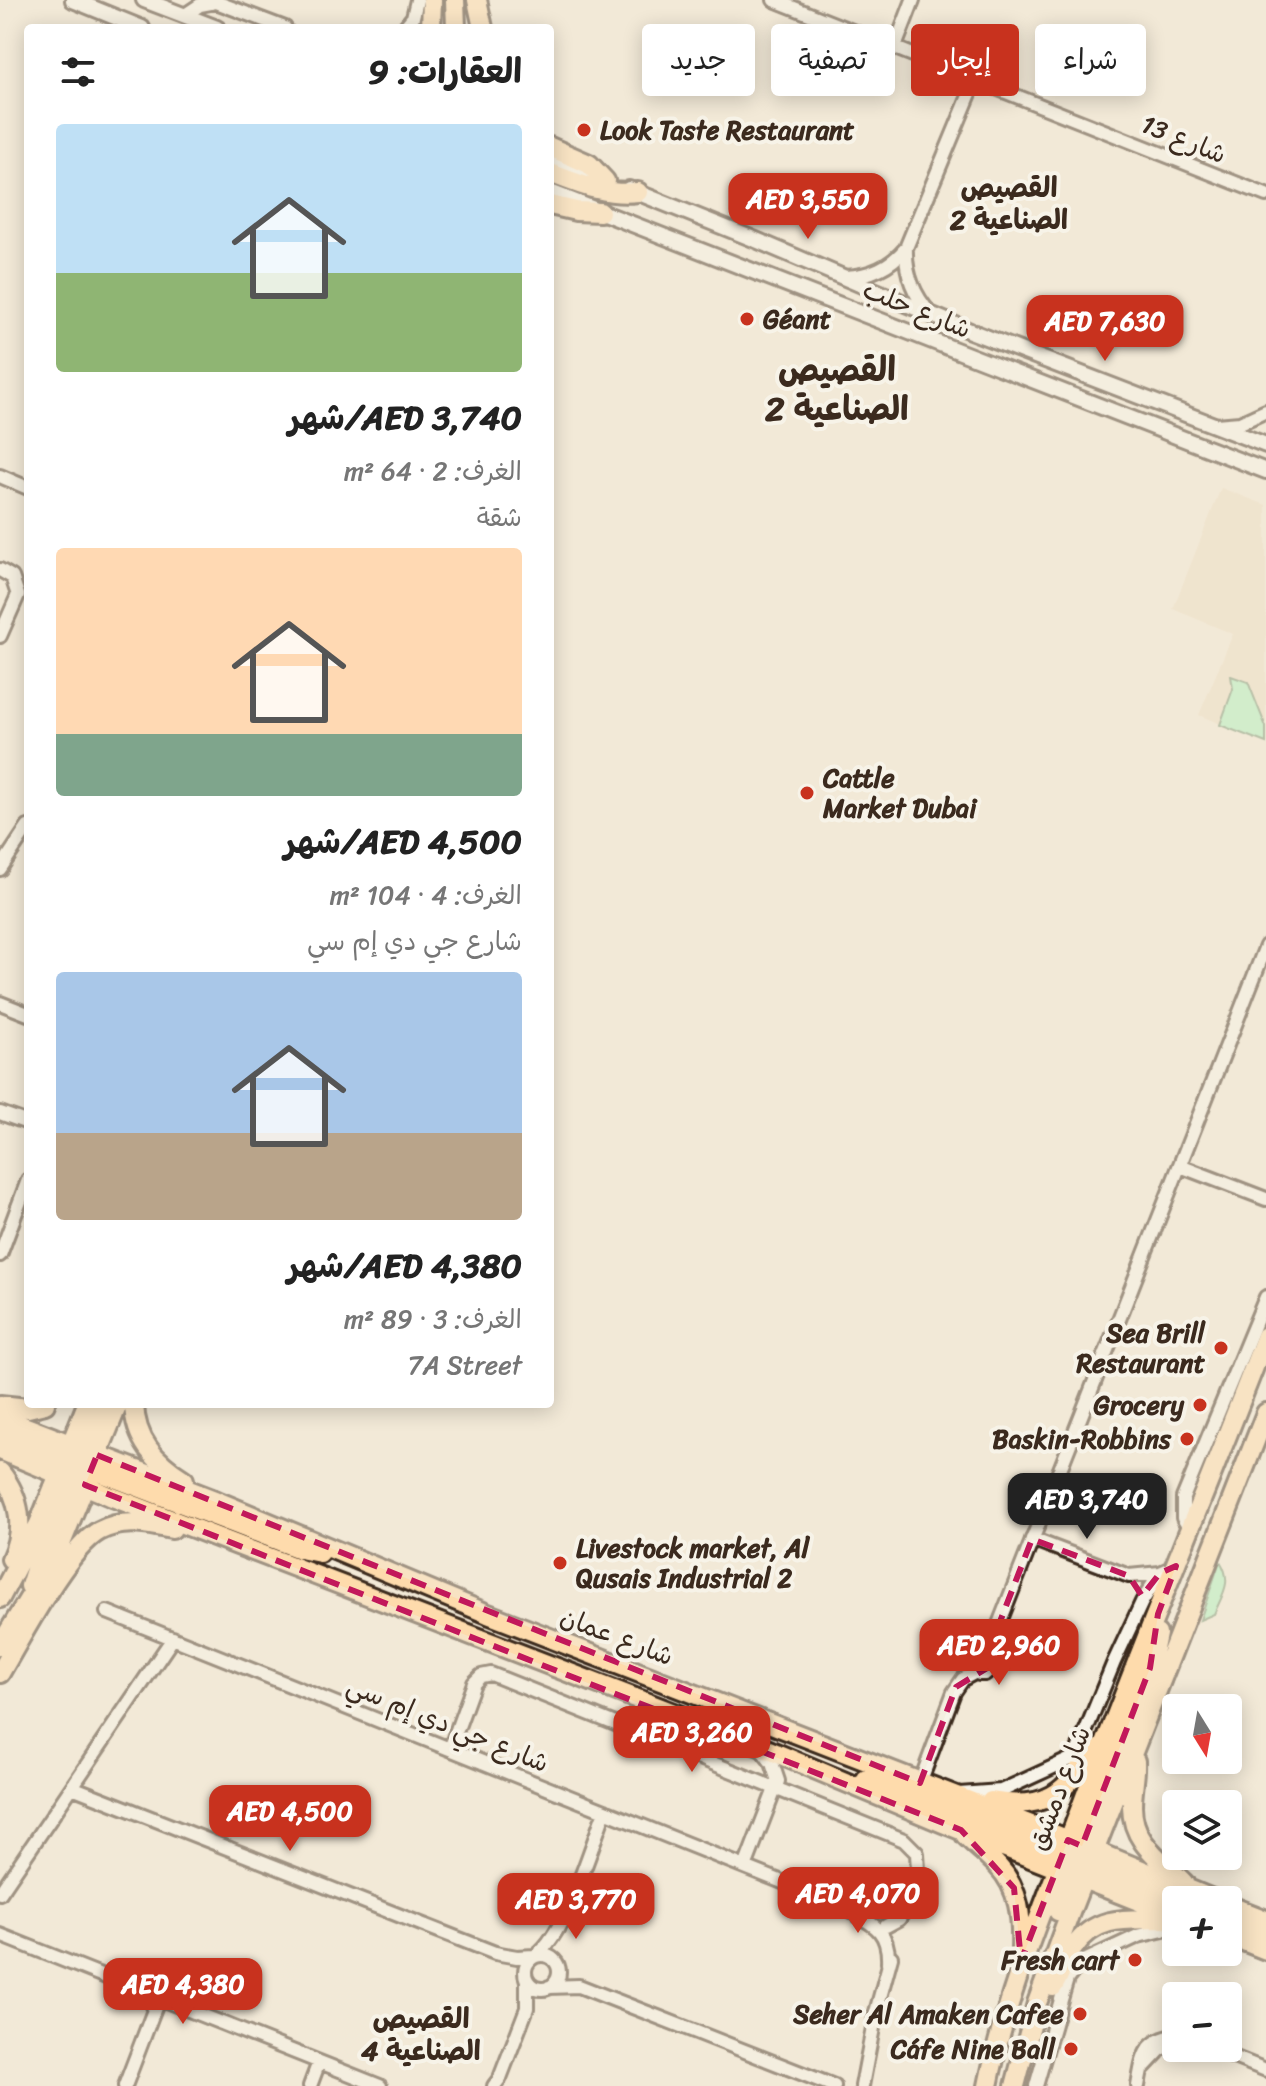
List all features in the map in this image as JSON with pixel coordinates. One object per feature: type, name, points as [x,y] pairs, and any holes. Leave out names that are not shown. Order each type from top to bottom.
[{"type":"main road","points":[[431,24],[432,0]]},
{"type":"main road","points":[[442,0],[442,24]]},
{"type":"main road","points":[[455,0],[456,24]]},
{"type":"main road","points":[[474,24],[476,0]]},
{"type":"main road","points":[[476,0],[482,24]]},
{"type":"main road","points":[[554,149],[589,164],[605,181]]},
{"type":"main road","points":[[554,174],[597,190],[624,194],[638,192]]},
{"type":"main road","points":[[554,206],[600,212]]},
{"type":"main road","name":"شارع دمشق","points":[[1015,2086],[1108,1732],[1158,1614],[1168,1569],[1191,1531],[1266,1336]]},
{"type":"main road","points":[[0,1405],[24,1408]]},
{"type":"main road","points":[[78,1465],[86,1408]]},
{"type":"main road","points":[[0,1646],[29,1601],[35,1570],[99,1408]]},
{"type":"main road","points":[[0,1598],[39,1524],[115,1408]]},
{"type":"main road","points":[[135,1408],[142,1439],[155,1458],[167,1470],[217,1501]]},
{"type":"main road","name":"شارع دمشق","points":[[988,2086],[1003,2018],[1021,1961],[1134,1751],[1266,1413]]},
{"type":"main road","name":"شارع عمان","points":[[0,1417],[78,1465],[213,1535],[828,1773],[961,1830],[1076,1859],[1162,1887]]},
{"type":"main road","points":[[0,1434],[300,1549],[347,1555]]},
{"type":"main road","name":"شارع عمان","points":[[0,1450],[78,1465],[217,1501],[488,1614],[951,1794],[1076,1859],[1162,1909]]},
{"type":"main road","points":[[0,1472],[15,1497],[20,1525],[16,1549],[0,1582]]},
{"type":"main road","points":[[0,1673],[71,1558],[99,1531],[137,1523],[213,1535]]},
{"type":"main road","points":[[1022,2055],[1019,2028],[1024,2003],[1150,1668],[1158,1614]]},
{"type":"main road","points":[[971,1803],[989,1801],[1020,1805],[1047,1799],[1071,1783],[1108,1732]]},
{"type":"main road","points":[[1134,1751],[1136,1775],[1132,1810],[1137,1835],[1178,1886]]},
{"type":"main road","points":[[828,1773],[877,1782],[1076,1859]]},
{"type":"main road","points":[[961,1830],[1000,1867],[1014,1888],[1021,1921],[1021,1961]]},
{"type":"main road","points":[[1242,1911],[1266,1920]]},
{"type":"main road","points":[[1037,2003],[1058,1980],[1073,1949],[1094,1928],[1112,1920],[1162,1917]]},
{"type":"main road","points":[[1242,1925],[1266,1934]]},
{"type":"main road","points":[[1242,1941],[1266,1950]]},
{"type":"street","points":[[73,0],[132,24]]},
{"type":"street","points":[[144,0],[207,24]]},
{"type":"street","points":[[407,24],[413,17],[417,0]]},
{"type":"street","name":"شارع 13","points":[[774,0],[836,24]]},
{"type":"street","points":[[895,47],[913,0]]},
{"type":"street","points":[[185,15],[200,5],[216,2],[274,24]]},
{"type":"street","name":"شارع 13","points":[[895,47],[911,53]]},
{"type":"street","points":[[876,272],[893,262],[906,248],[969,96]]},
{"type":"street","name":"شارع 13","points":[[1018,96],[1266,195]]},
{"type":"street","name":"شارع حلب","points":[[554,161],[638,192],[970,331],[1266,445]]},
{"type":"street","name":"شارع حلب","points":[[554,194],[1266,471]]},
{"type":"street","points":[[906,248],[912,285],[930,313]]},
{"type":"street","points":[[845,277],[876,272],[895,275],[912,285]]},
{"type":"street","points":[[923,336],[921,325],[928,321],[970,331]]},
{"type":"street","points":[[1212,425],[1240,423],[1266,411]]},
{"type":"street","points":[[0,476],[24,486]]},
{"type":"street","points":[[0,573],[10,595],[0,636]]},
{"type":"street","points":[[0,869],[24,833]]},
{"type":"street","points":[[920,1783],[954,1692],[963,1679],[976,1672],[985,1674],[991,1670],[994,1637],[1266,946]]},
{"type":"street","points":[[0,1003],[24,1012]]},
{"type":"street","points":[[0,1113],[24,1122]]},
{"type":"street","points":[[1180,1166],[1266,1199]]},
{"type":"street","points":[[0,1252],[24,1190]]},
{"type":"street","points":[[1191,1531],[1183,1518],[1183,1498],[1266,1297]]},
{"type":"street","points":[[1032,1539],[1129,1576],[1168,1569]]},
{"type":"street","points":[[951,1794],[1001,1791],[1075,1757],[1142,1602],[1168,1569]]},
{"type":"street","points":[[1129,1576],[1142,1602]]},
{"type":"street","name":"شارع جي دي إم سي","points":[[107,1612],[840,1905],[877,1927],[888,1948],[888,1963]]},
{"type":"street","points":[[0,1893],[173,1638]]},
{"type":"street","points":[[450,1749],[474,1683],[481,1676],[491,1674],[904,1840],[914,1848],[919,1865],[905,1910],[899,1919],[886,1926],[892,1944],[870,2036],[862,2086]]},
{"type":"street","points":[[745,1867],[777,1789],[776,1770],[757,1745]]},
{"type":"street","points":[[72,1787],[495,1953],[517,1957],[546,1955],[579,1986],[834,2086]]},
{"type":"street","points":[[527,2008],[557,1978],[556,1948],[562,1921],[605,1811]]},
{"type":"street","name":"شارع جي دي إم سي","points":[[840,1905],[871,1914],[886,1926]]},
{"type":"street","points":[[498,2083],[527,2008],[525,1966],[547,1945],[562,1921]]},
{"type":"street","points":[[1036,2086],[1067,1979],[1073,1968],[1138,1936],[1162,1930]]},
{"type":"street","points":[[0,1935],[380,2086]]},
{"type":"street","points":[[495,1953],[534,1987],[579,1986]]},
{"type":"street","points":[[125,2086],[159,1997]]},
{"type":"street","points":[[1139,2079],[1152,2057],[1162,2050]]},
{"type":"street","points":[[1242,2060],[1266,2070]]},
{"type":"street","points":[[310,2086],[319,2062]]},
{"type":"highlighted area","points":[[97,1455],[920,1783],[956,1687],[992,1665],[994,1637],[1032,1539],[1129,1576],[1142,1596],[1160,1573],[1176,1566],[1158,1614],[1150,1668],[1082,1846],[1068,1840],[1021,1961],[1014,1888],[961,1830],[85,1485]]},
{"type":"shaded area","points":[[1221,488],[1266,505],[1266,743],[1199,715],[1233,634],[1173,609]]},
{"type":"green space","points":[[1231,676],[1248,682],[1266,727],[1266,743],[1220,725],[1233,689]]},
{"type":"green space","points":[[1220,1561],[1226,1575],[1223,1594],[1214,1614],[1200,1620]]},
{"type":"place","name":"Look Taste Restaurant","points":[[584,130]]},
{"type":"place","name":"Géant","points":[[747,319]]},
{"type":"place","name":"Cattle Market Dubai","points":[[807,793]]},
{"type":"place","name":"Sea Brill Restaurant","points":[[1221,1348]]},
{"type":"place","name":"Grocery","points":[[1200,1405]]},
{"type":"place","name":"Baskin-Robbins","points":[[1187,1439]]},
{"type":"place","name":"Livestock market, Al Qusais Industrial 2","points":[[560,1563]]},
{"type":"place","name":"Fresh cart","points":[[1135,1960]]},
{"type":"place","name":"Seher Al Amaken Cafee","points":[[1080,2014]]},
{"type":"place","name":"Cáfe Nine Ball","points":[[1071,2049]]},
{"type":"district","name":"القصيص الصناعية 2","points":[[1009,203]]},
{"type":"district","name":"القصيص الصناعية 2","points":[[837,388]]},
{"type":"district","name":"القصيص الصناعية 4","points":[[421,2034]]}]
